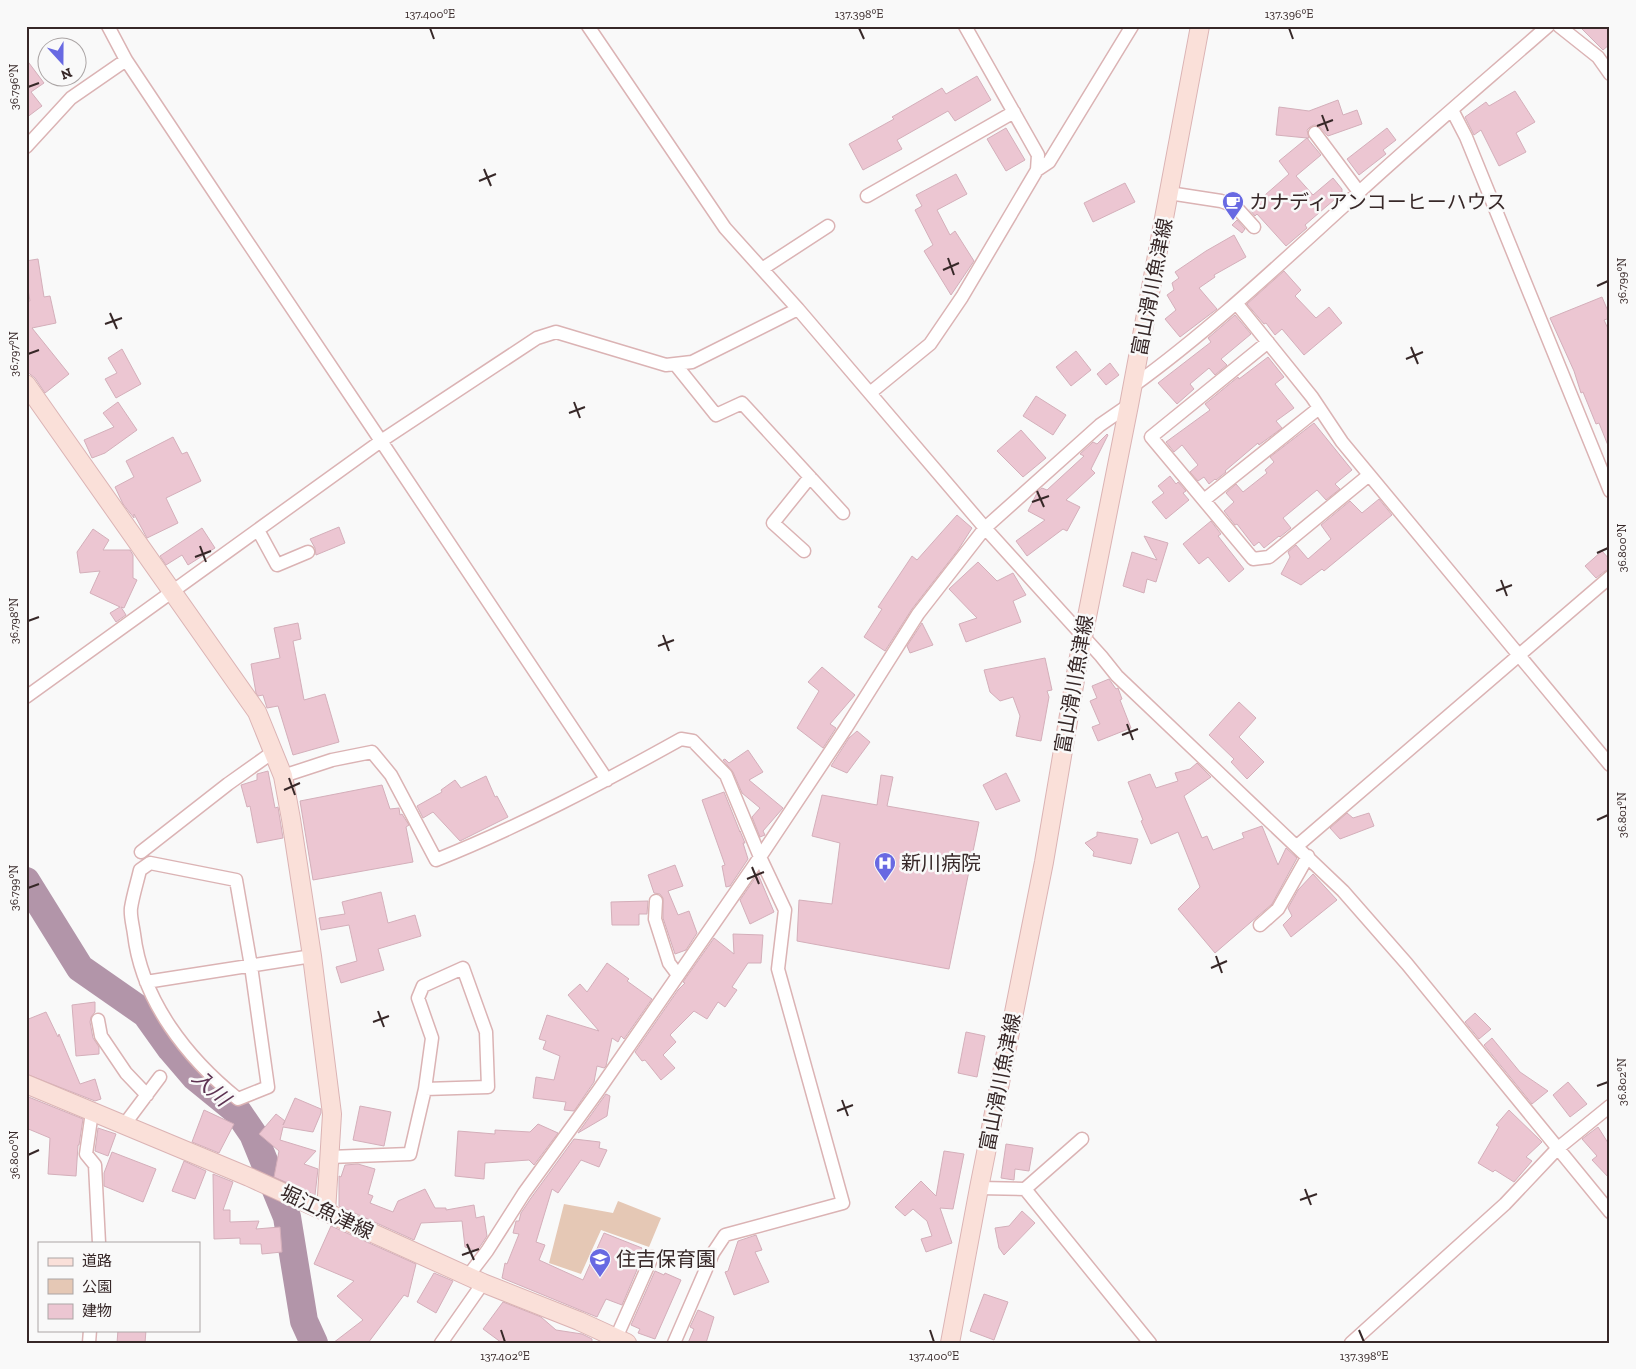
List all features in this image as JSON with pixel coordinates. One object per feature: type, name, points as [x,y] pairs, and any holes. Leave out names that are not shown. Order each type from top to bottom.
[{"type":"main road","name":"富山滑川魚津線","points":[[950,1343],[1044,862],[1083,636],[1133,386],[1200,26]]},
{"type":"main road","points":[[26,384],[257,712],[283,776],[312,956],[332,1114],[326,1212]]},
{"type":"main road","name":"堀江魚津線","points":[[26,1084],[258,1180],[475,1280],[579,1321],[621,1340]]},
{"type":"street","points":[[108,26],[126,60],[225,210],[607,780]]},
{"type":"street","points":[[588,26],[725,228],[798,309],[984,528],[1117,676],[1343,891],[1407,964],[1610,1212]]},
{"type":"street","points":[[965,26],[1038,155],[1037,170]]},
{"type":"street","points":[[870,393],[930,344],[962,297],[1037,170],[1049,162],[1132,26]]},
{"type":"street","points":[[1133,386],[1159,368],[1237,304],[1359,192],[1548,26]]},
{"type":"street","points":[[1559,26],[1598,57],[1610,74]]},
{"type":"street","points":[[26,147],[71,98],[126,60]]},
{"type":"street","points":[[1452,110],[1469,145],[1610,491]]},
{"type":"street","points":[[867,196],[1014,112]]},
{"type":"street","points":[[1314,134],[1359,192]]},
{"type":"street","points":[[1169,193],[1221,201],[1235,206],[1254,227]]},
{"type":"street","points":[[762,269],[828,226]]},
{"type":"street","points":[[1237,304],[1319,408],[1342,442],[1610,765]]},
{"type":"street","points":[[26,697],[381,441],[537,338],[556,332],[666,365],[675,364],[692,362],[798,309]]},
{"type":"street","points":[[1268,342],[1151,437],[1253,559],[1269,557],[1369,475]]},
{"type":"street","points":[[675,364],[716,415],[742,403],[843,514]]},
{"type":"street","points":[[441,1343],[475,1280],[487,1251],[524,1193],[598,1091],[760,857],[846,728],[918,614],[984,528],[1100,425],[1129,405]]},
{"type":"street","points":[[1204,500],[1319,408]]},
{"type":"street","points":[[804,551],[773,523],[810,477]]},
{"type":"street","points":[[258,530],[277,565],[308,552]]},
{"type":"street","points":[[1297,846],[1518,654],[1610,577]]},
{"type":"street","points":[[283,776],[332,760],[372,752],[390,775],[436,860],[470,846],[607,780],[681,739],[693,740],[726,776],[760,857],[786,910],[778,969],[843,1203],[725,1235],[713,1253],[674,1343]]},
{"type":"street","points":[[142,852],[228,784],[273,752]]},
{"type":"street","points":[[1260,925],[1278,909],[1308,856]]},
{"type":"street","points":[[150,863],[236,880],[251,966],[268,1087],[238,1099],[194,1059],[168,1023],[146,982],[135,945],[131,909],[140,870],[150,863]]},
{"type":"street","points":[[656,901],[655,920],[669,963],[678,975]]},
{"type":"street","points":[[146,982],[312,956]]},
{"type":"street","points":[[330,1156],[410,1154],[425,1090],[432,1038],[418,998],[423,986],[463,968],[486,1032],[488,1087],[425,1090]]},
{"type":"street","points":[[98,1020],[101,1036],[126,1073],[146,1095]]},
{"type":"street","points":[[124,1125],[160,1077]]},
{"type":"street","points":[[1350,1343],[1505,1204],[1557,1149],[1610,1106]]},
{"type":"street","points":[[92,1112],[86,1154],[95,1165],[99,1242]]},
{"type":"street","points":[[979,1188],[1025,1189],[1082,1139]]},
{"type":"street","points":[[1025,1189],[1150,1343]]},
{"type":"street","points":[[621,1340],[652,1257]]},
{"type":"green space","points":[[618,1201],[661,1218],[649,1247],[601,1230],[581,1274],[549,1263],[564,1204],[613,1213]]},
{"type":"building","points":[[1579,26],[1610,26],[1610,44],[1603,50]]},
{"type":"building","points":[[26,59],[38,75],[38,87],[31,92],[42,106],[26,118]]},
{"type":"building","points":[[977,76],[991,100],[955,121],[948,111],[897,140],[902,149],[863,170],[849,144],[894,119],[892,117],[942,88],[946,94]]},
{"type":"building","points":[[1515,91],[1535,122],[1516,133],[1526,152],[1499,166],[1481,130],[1474,135],[1465,117],[1486,102],[1489,106]]},
{"type":"building","points":[[1338,100],[1343,115],[1357,110],[1362,124],[1328,136],[1319,126],[1314,125],[1307,130],[1309,138],[1276,135],[1279,107],[1309,111]]},
{"type":"building","points":[[1006,128],[1025,160],[1006,171],[987,139]]},
{"type":"building","points":[[1387,128],[1396,140],[1383,150],[1386,154],[1359,175],[1347,159]]},
{"type":"building","points":[[1307,138],[1321,155],[1296,176],[1313,195],[1333,178],[1342,189],[1342,193],[1305,225],[1307,228],[1286,246],[1257,214],[1255,216],[1249,209],[1289,174],[1279,161]]},
{"type":"building","points":[[956,174],[967,194],[937,210],[950,235],[955,231],[974,261],[951,295],[924,251],[933,245],[915,210],[922,206],[916,195]]},
{"type":"building","points":[[1125,183],[1135,202],[1093,222],[1084,203]]},
{"type":"building","points":[[1237,220],[1245,229],[1242,233],[1232,225]]},
{"type":"building","points":[[1234,235],[1246,257],[1214,275],[1215,277],[1199,288],[1217,309],[1180,337],[1165,319],[1176,310],[1167,295],[1174,290],[1172,283],[1179,278],[1175,272]]},
{"type":"building","points":[[38,259],[44,297],[50,296],[56,323],[32,328],[69,374],[45,393],[35,378],[26,371],[26,301],[30,301],[26,278],[26,261]]},
{"type":"building","points":[[1284,271],[1301,290],[1295,296],[1316,318],[1329,307],[1342,323],[1304,355],[1282,329],[1275,335],[1247,304]]},
{"type":"building","points":[[1602,297],[1610,316],[1610,318],[1604,320],[1610,333],[1609,448],[1599,423],[1596,424],[1583,392],[1581,393],[1574,371],[1550,318]]},
{"type":"building","points":[[1235,315],[1251,334],[1221,359],[1227,365],[1215,375],[1209,368],[1190,384],[1194,389],[1177,404],[1158,383],[1211,342],[1208,338]]},
{"type":"building","points":[[122,349],[141,384],[116,398],[105,379],[117,373],[108,358]]},
{"type":"building","points":[[1076,351],[1091,370],[1071,386],[1056,367]]},
{"type":"building","points":[[1268,357],[1284,377],[1275,384],[1294,408],[1276,421],[1282,428],[1259,445],[1258,443],[1216,480],[1209,484],[1204,477],[1198,481],[1190,472],[1198,465],[1182,445],[1174,452],[1166,442],[1210,410],[1205,404],[1238,377],[1239,379]]},
{"type":"building","points":[[1110,363],[1119,375],[1106,385],[1097,374]]},
{"type":"building","points":[[1036,396],[1066,415],[1053,435],[1023,416]]},
{"type":"building","points":[[118,402],[137,430],[105,453],[92,458],[84,440],[114,427],[103,413]]},
{"type":"building","points":[[1314,423],[1352,470],[1335,484],[1340,489],[1326,500],[1317,490],[1283,518],[1291,528],[1280,537],[1264,548],[1259,542],[1254,546],[1224,511],[1234,502],[1226,493],[1236,484],[1243,492],[1267,473],[1265,470],[1274,462],[1270,457]]},
{"type":"building","points":[[1021,430],[1046,458],[1023,477],[997,451]]},
{"type":"building","points":[[1107,434],[1091,469],[1095,473],[1066,500],[1080,507],[1067,531],[1063,529],[1027,556],[1016,541],[1045,520],[1028,511],[1038,491],[1042,488],[1047,490],[1084,456],[1080,454],[1093,442],[1097,444]]},
{"type":"building","points":[[173,437],[182,454],[187,452],[201,481],[166,498],[178,523],[147,538],[134,514],[134,518],[123,504],[115,487],[134,477],[126,461]]},
{"type":"building","points":[[1170,476],[1176,484],[1178,482],[1186,491],[1183,493],[1189,500],[1166,519],[1152,502],[1164,493],[1158,486]]},
{"type":"building","points":[[1379,499],[1392,515],[1324,571],[1322,569],[1301,585],[1281,574],[1290,557],[1288,552],[1296,545],[1308,559],[1331,539],[1321,525],[1350,501],[1362,513]]},
{"type":"building","points":[[957,515],[972,528],[958,550],[912,609],[885,651],[864,637],[882,609],[878,607],[912,556],[917,560]]},
{"type":"building","points":[[1211,521],[1221,534],[1218,536],[1244,569],[1229,582],[1208,557],[1199,564],[1183,544]]},
{"type":"building","points":[[339,527],[345,543],[316,555],[315,548],[310,539]]},
{"type":"building","points":[[202,528],[215,548],[188,565],[182,555],[166,565],[160,556]]},
{"type":"building","points":[[93,529],[109,540],[103,550],[130,550],[133,555],[133,578],[137,580],[124,608],[121,607],[126,615],[116,622],[110,613],[120,607],[90,593],[100,571],[80,573],[77,552]]},
{"type":"building","points":[[1144,536],[1168,543],[1156,582],[1147,579],[1144,593],[1123,586],[1132,552],[1157,560]]},
{"type":"building","points":[[1602,551],[1610,560],[1610,569],[1596,578],[1585,566]]},
{"type":"building","points":[[978,562],[997,581],[1013,573],[1026,595],[1013,601],[1021,622],[966,642],[959,624],[977,618],[949,589]]},
{"type":"building","points":[[298,623],[301,639],[293,641],[304,700],[325,694],[339,742],[293,755],[278,706],[267,708],[263,695],[258,696],[256,693],[251,664],[280,658],[274,628]]},
{"type":"building","points":[[922,623],[933,645],[910,653],[907,646]]},
{"type":"building","points":[[1045,658],[1052,690],[1047,691],[1049,697],[1041,741],[1016,736],[1020,716],[1013,697],[1000,701],[990,692],[984,670]]},
{"type":"building","points":[[822,667],[855,695],[830,724],[836,728],[823,748],[797,728],[819,691],[808,682]]},
{"type":"building","points":[[1109,679],[1116,689],[1118,688],[1122,699],[1120,700],[1131,728],[1098,741],[1092,727],[1100,724],[1090,701],[1097,698],[1092,686]]},
{"type":"building","points":[[1239,702],[1256,718],[1239,737],[1264,762],[1247,779],[1231,762],[1234,759],[1209,735]]},
{"type":"building","points":[[857,731],[870,742],[847,773],[831,766],[849,738]]},
{"type":"building","points":[[748,750],[763,772],[749,780],[783,808],[763,831],[765,835],[760,837],[752,817],[760,808],[742,793],[733,772],[723,760],[725,759],[729,763]]},
{"type":"building","points":[[1197,763],[1211,777],[1184,796],[1202,838],[1207,836],[1213,850],[1244,838],[1242,833],[1262,826],[1278,865],[1286,848],[1297,858],[1272,904],[1215,953],[1178,909],[1200,887],[1178,832],[1151,844],[1128,782],[1150,774],[1156,788],[1178,781],[1175,773],[1190,769]]},
{"type":"building","points":[[268,771],[275,808],[278,807],[283,838],[257,843],[250,806],[247,807],[241,785],[257,780],[257,774]]},
{"type":"building","points":[[1006,773],[1020,801],[996,810],[983,785]]},
{"type":"building","points":[[881,775],[893,777],[887,806],[979,822],[949,969],[797,941],[799,900],[832,904],[840,843],[812,836],[822,795],[877,805]]},
{"type":"building","points":[[486,776],[495,797],[497,796],[508,817],[460,841],[433,812],[423,818],[417,806],[442,792],[441,790],[455,780],[461,788]]},
{"type":"building","points":[[382,785],[390,809],[399,808],[400,815],[402,814],[409,825],[406,827],[413,862],[313,880],[300,801]]},
{"type":"building","points":[[724,792],[745,843],[743,843],[748,859],[730,886],[726,887],[722,866],[725,865],[702,800]]},
{"type":"building","points":[[1347,813],[1353,818],[1369,813],[1374,826],[1340,839],[1330,828]]},
{"type":"building","points":[[1097,832],[1138,839],[1131,864],[1093,856],[1094,852],[1085,843],[1097,836]]},
{"type":"building","points":[[675,865],[683,886],[668,891],[678,915],[689,911],[697,933],[686,950],[675,954],[663,918],[663,898],[660,894],[654,893],[648,875]]},
{"type":"building","points":[[758,874],[774,912],[750,924],[740,900]]},
{"type":"building","points":[[1313,874],[1337,900],[1291,937],[1283,925],[1292,916],[1288,908],[1298,890]]},
{"type":"building","points":[[381,892],[388,923],[415,915],[421,936],[378,949],[384,970],[341,983],[336,967],[357,961],[349,925],[321,930],[319,918],[345,914],[342,902]]},
{"type":"building","points":[[648,901],[647,914],[639,914],[639,925],[612,925],[611,902]]},
{"type":"building","points":[[733,934],[763,935],[761,963],[748,963],[732,987],[737,990],[725,1007],[718,1002],[707,1019],[694,1011],[670,1035],[676,1042],[663,1055],[675,1068],[661,1080],[645,1060],[642,1061],[635,1052],[678,990],[685,983],[683,982],[714,938],[734,954]]},
{"type":"building","points":[[607,963],[629,979],[627,981],[652,999],[624,1039],[621,1036],[618,1042],[612,1038],[606,1066],[604,1068],[597,1066],[594,1082],[574,1111],[564,1110],[566,1102],[533,1098],[536,1077],[554,1080],[560,1056],[543,1049],[546,1041],[539,1039],[547,1015],[599,1031],[568,995],[580,984],[587,992]]},
{"type":"building","points":[[95,1002],[95,1012],[90,1022],[93,1038],[99,1047],[99,1054],[76,1056],[72,1005]]},
{"type":"building","points":[[46,1012],[58,1037],[59,1034],[80,1084],[95,1079],[101,1099],[95,1101],[26,1074],[26,1020]]},
{"type":"building","points":[[1475,1013],[1491,1029],[1479,1039],[1465,1022]]},
{"type":"building","points":[[966,1032],[985,1036],[977,1077],[958,1073]]},
{"type":"building","points":[[1492,1038],[1520,1072],[1548,1091],[1532,1104],[1484,1045]]},
{"type":"building","points":[[1568,1082],[1587,1104],[1570,1117],[1553,1095]]},
{"type":"building","points":[[606,1094],[610,1096],[607,1116],[578,1133]]},
{"type":"building","points":[[26,1096],[83,1119],[78,1145],[76,1176],[48,1174],[50,1138],[26,1128]]},
{"type":"building","points":[[295,1098],[321,1109],[313,1132],[283,1127],[280,1140],[316,1151],[304,1164],[318,1169],[315,1195],[274,1177],[279,1151],[259,1134],[276,1114],[285,1121]]},
{"type":"building","points":[[360,1106],[391,1112],[384,1146],[353,1140]]},
{"type":"building","points":[[204,1110],[234,1124],[219,1153],[192,1142]]},
{"type":"building","points":[[1509,1110],[1542,1142],[1526,1157],[1532,1161],[1514,1182],[1495,1170],[1493,1172],[1478,1163],[1499,1127],[1496,1125]]},
{"type":"building","points":[[538,1124],[558,1133],[534,1165],[529,1160],[485,1163],[484,1179],[455,1176],[458,1131],[495,1134],[495,1130],[530,1132]]},
{"type":"building","points":[[1598,1127],[1610,1146],[1610,1179],[1592,1160],[1597,1156],[1582,1139]]},
{"type":"building","points":[[98,1128],[116,1134],[108,1156],[95,1151]]},
{"type":"building","points":[[574,1139],[600,1142],[599,1148],[607,1150],[599,1167],[581,1160],[558,1193],[552,1189],[536,1242],[545,1245],[539,1260],[583,1280],[604,1233],[642,1248],[635,1264],[639,1265],[622,1305],[606,1299],[597,1317],[502,1278],[505,1263],[507,1264],[519,1234],[513,1233],[516,1221],[519,1221],[521,1213],[531,1198]]},
{"type":"building","points":[[1006,1144],[1033,1148],[1029,1171],[1015,1169],[1014,1180],[1001,1178]]},
{"type":"building","points":[[944,1151],[964,1154],[953,1209],[940,1208],[952,1243],[926,1252],[921,1239],[932,1236],[927,1221],[913,1209],[905,1216],[895,1207],[921,1181],[936,1196]]},
{"type":"building","points":[[112,1152],[156,1169],[143,1202],[104,1186],[104,1173]]},
{"type":"building","points":[[184,1161],[206,1171],[195,1199],[172,1191]]},
{"type":"building","points":[[358,1164],[375,1169],[368,1194],[373,1196],[370,1203],[393,1212],[398,1201],[425,1189],[435,1208],[446,1208],[446,1210],[474,1205],[476,1218],[484,1216],[487,1236],[477,1251],[465,1247],[462,1221],[421,1223],[414,1240],[339,1206],[339,1176],[341,1177],[345,1165]]},
{"type":"building","points":[[213,1174],[233,1182],[223,1210],[230,1210],[230,1222],[259,1221],[256,1229],[280,1227],[282,1252],[262,1254],[261,1244],[240,1244],[240,1238],[214,1239]]},
{"type":"building","points":[[1022,1211],[1035,1223],[1004,1255],[999,1248],[995,1228],[1009,1226]]},
{"type":"building","points":[[331,1226],[416,1264],[408,1297],[404,1295],[368,1343],[333,1343],[363,1320],[337,1296],[354,1281],[314,1264]]},
{"type":"building","points":[[756,1235],[762,1250],[755,1252],[769,1282],[734,1295],[725,1272],[728,1271],[738,1241]]},
{"type":"building","points":[[655,1271],[681,1280],[655,1339],[638,1333],[640,1329],[631,1325]]},
{"type":"building","points":[[434,1273],[453,1281],[436,1313],[417,1302]]},
{"type":"building","points":[[984,1294],[1008,1302],[994,1340],[970,1331]]},
{"type":"building","points":[[503,1302],[541,1317],[556,1330],[582,1334],[592,1339],[592,1343],[502,1343],[483,1329]]},
{"type":"building","points":[[698,1310],[714,1317],[706,1343],[688,1343],[694,1329],[690,1327]]},
{"type":"building","points":[[118,1332],[146,1332],[145,1343],[117,1343]]},
{"type":"waterway","name":"入川","points":[[26,881],[80,968],[146,1014],[171,1049],[195,1077],[238,1112],[253,1134],[287,1217],[304,1321],[314,1343]]},
{"type":"place","name":"カナディアンコーヒーハウス","points":[[1233,221]]},
{"type":"place","name":"新川病院","points":[[885,882]]},
{"type":"place","name":"住吉保育園","points":[[600,1278]]}]
